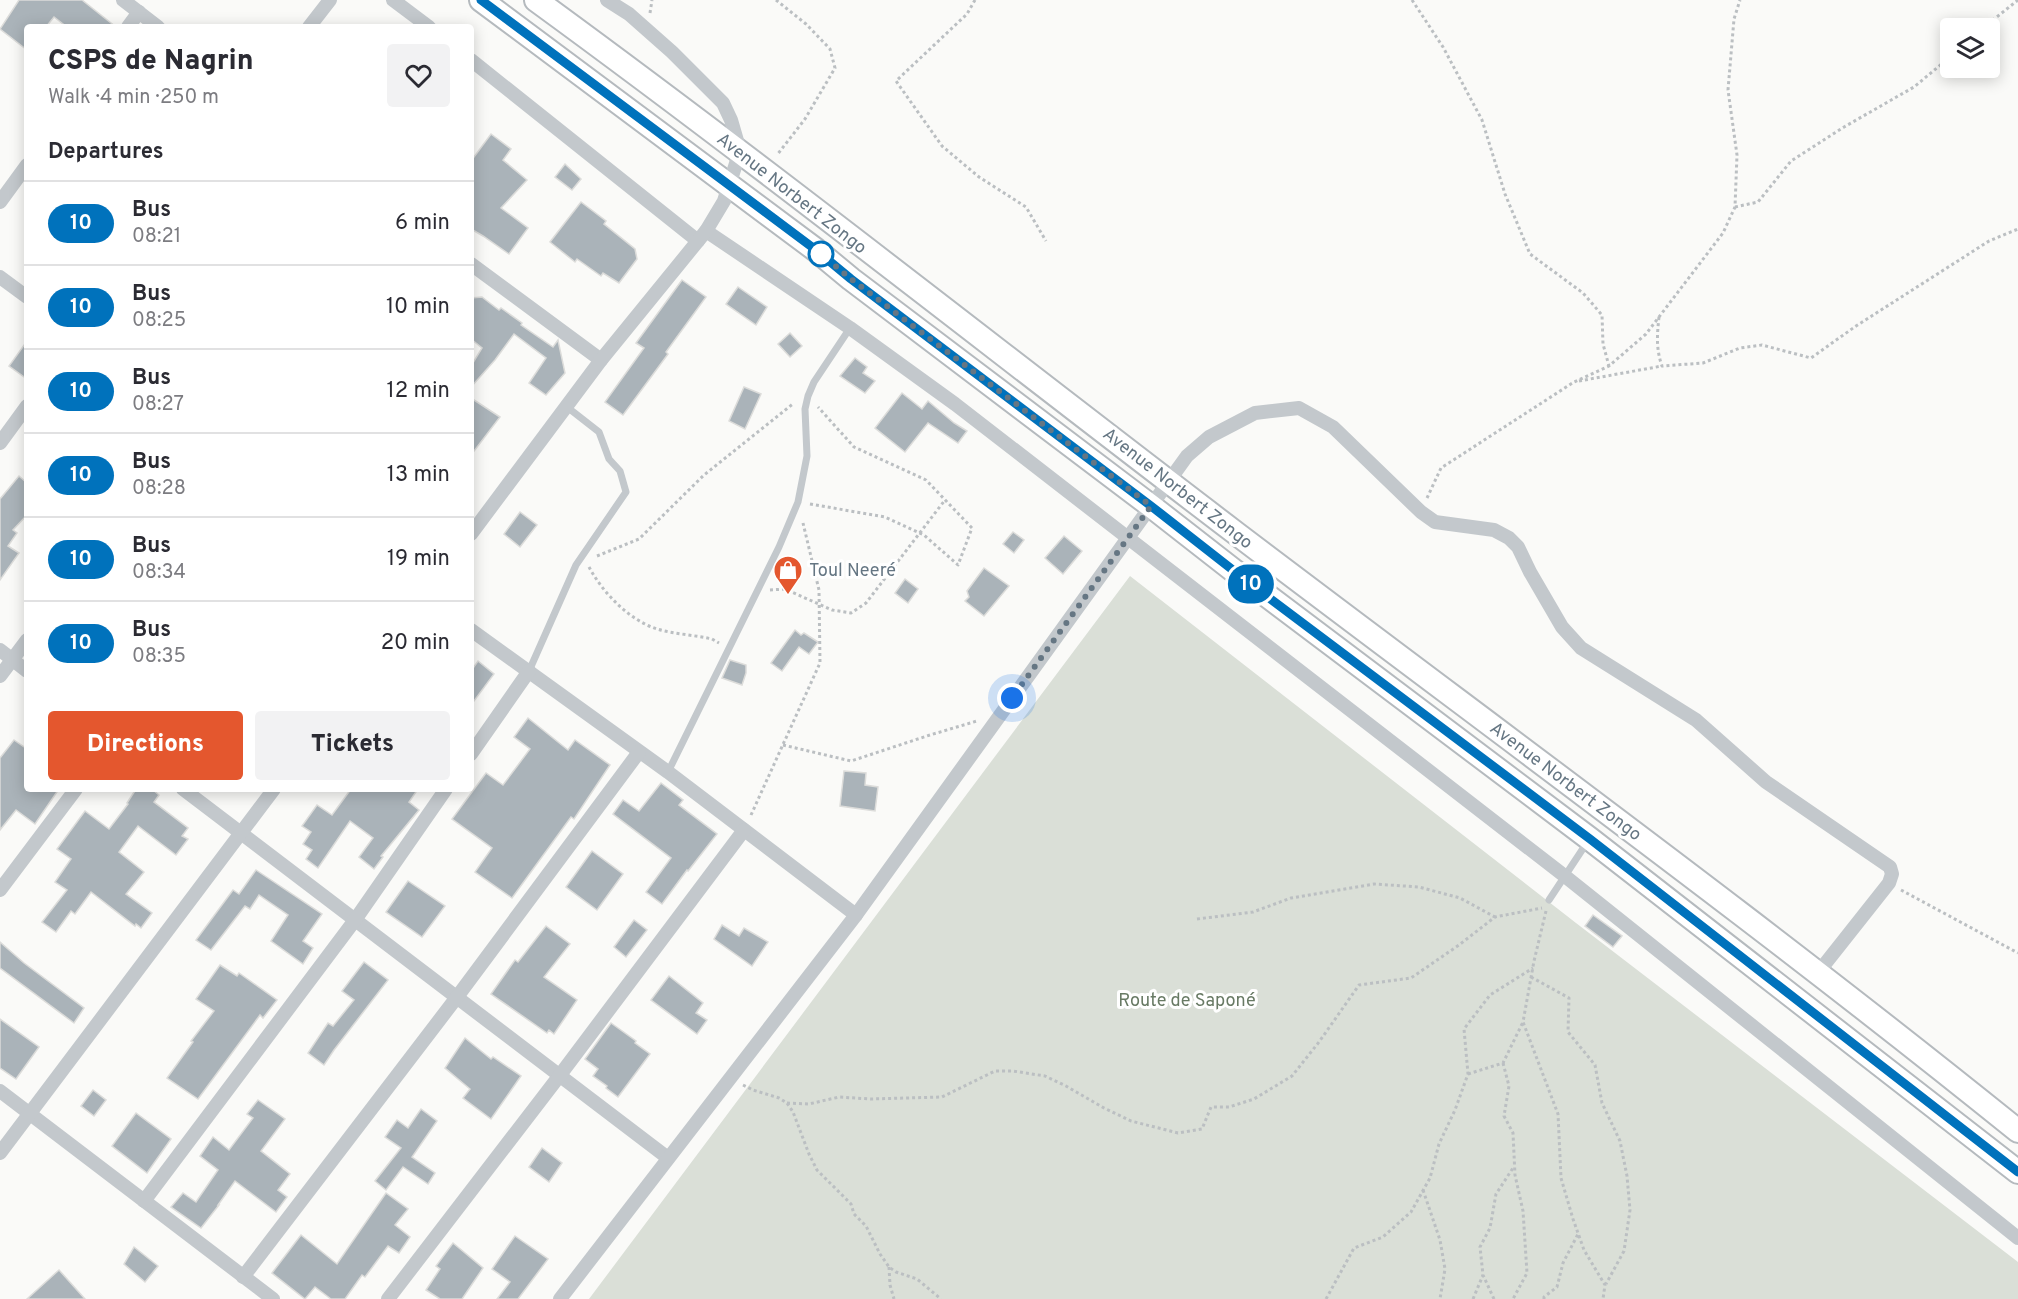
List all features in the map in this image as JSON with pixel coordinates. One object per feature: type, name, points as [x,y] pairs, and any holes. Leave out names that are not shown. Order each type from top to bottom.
[{"type":"main road","name":"Avenue Norbert Zongo","points":[[481,0],[816,250],[1242,578],[1590,839],[2018,1172]]},
{"type":"main road","name":"Avenue Norbert Zongo","points":[[536,0],[740,151],[1233,531],[1597,804],[2018,1131]]},
{"type":"street","points":[[123,0],[154,24]]},
{"type":"street","points":[[311,24],[330,0]]},
{"type":"street","points":[[393,0],[425,24]]},
{"type":"street","points":[[474,530],[601,360],[702,236],[724,201],[740,151],[723,104],[664,44],[629,14],[607,0]]},
{"type":"street","points":[[130,24],[139,12]]},
{"type":"street","points":[[474,62],[702,236],[850,328],[955,404],[1566,877],[2018,1238]]},
{"type":"street","points":[[0,202],[24,169]]},
{"type":"street","points":[[474,266],[601,360]]},
{"type":"street","points":[[0,277],[24,295]]},
{"type":"street","points":[[560,1299],[856,915],[1187,456],[1209,437],[1255,413],[1299,408],[1333,427],[1421,512],[1435,522],[1494,530],[1509,538],[1518,547],[1558,621],[1581,648],[1696,720],[1766,782],[1890,867],[1892,874],[1889,883],[1817,974]]},
{"type":"street","points":[[0,443],[24,410]]},
{"type":"street","points":[[474,632],[668,772],[856,915]]},
{"type":"street","points":[[0,676],[24,644]]},
{"type":"street","points":[[0,650],[24,669]]},
{"type":"street","points":[[474,750],[529,671]]},
{"type":"street","points":[[243,1276],[457,997],[639,752]]},
{"type":"street","points":[[0,890],[74,792]]},
{"type":"street","points":[[187,792],[668,1158]]},
{"type":"street","points":[[0,1153],[272,792]]},
{"type":"street","points":[[144,1201],[355,920],[444,792]]},
{"type":"street","points":[[388,1299],[744,830]]},
{"type":"street","points":[[0,1091],[273,1299]]},
{"type":"lane","points":[[668,772],[779,547],[798,502],[807,456],[805,409],[808,396],[814,382],[850,328]]},
{"type":"lane","points":[[529,671],[576,565],[626,492],[620,471],[609,459],[599,432],[567,406]]},
{"type":"lane","points":[[1549,900],[1590,839]]},
{"type":"path","points":[[776,0],[806,24],[830,49],[835,68],[805,119],[776,157]]},
{"type":"path","points":[[975,0],[967,14],[897,81],[942,146],[979,177],[1026,207],[1046,241]]},
{"type":"path","points":[[1412,0],[1443,47],[1482,120],[1505,194],[1530,254],[1583,292],[1602,315],[1603,344],[1609,366]]},
{"type":"path","points":[[1421,512],[1441,468],[1574,382],[1609,366],[1646,334],[1723,233],[1735,207],[1737,155],[1728,90],[1734,18],[1740,0]]},
{"type":"path","points":[[1996,18],[2018,0]]},
{"type":"path","points":[[1735,207],[1758,202],[1791,161],[1844,127],[1914,87],[1940,65]]},
{"type":"path","points":[[1574,382],[1662,366],[1703,363],[1740,348],[1762,345],[1811,358],[1856,326],[1989,241],[2018,229]]},
{"type":"path","points":[[1659,317],[1657,351],[1662,366]]},
{"type":"path","points":[[576,565],[639,539],[704,475],[789,405],[808,396],[854,447],[926,480],[972,528],[958,565],[924,535],[885,517],[798,502],[819,590],[820,663],[744,830]]},
{"type":"path","points":[[757,592],[785,589],[832,610],[851,613],[866,603],[945,499]]},
{"type":"path","points":[[585,561],[596,580],[639,622],[659,630],[712,639],[729,649]]},
{"type":"path","points":[[783,745],[851,761],[999,715]]},
{"type":"path","points":[[1889,883],[2018,953]]},
{"type":"path","points":[[1197,919],[1253,912],[1291,898],[1374,884],[1419,887],[1460,898],[1495,917]]},
{"type":"path","points":[[787,1103],[810,1104],[839,1096],[872,1099],[942,1097],[995,1071],[1013,1071],[1045,1076],[1131,1121],[1178,1133],[1202,1129],[1211,1107],[1229,1107],[1254,1099],[1292,1076],[1359,985],[1411,978],[1495,917],[1543,908],[1549,900]]},
{"type":"path","points":[[1513,1299],[1527,1272],[1523,1211],[1514,1167],[1513,1133],[1504,1116],[1509,1086],[1503,1063],[1524,1022],[1531,977],[1549,900]]},
{"type":"path","points":[[1326,1299],[1354,1248],[1383,1237],[1411,1212],[1430,1178],[1439,1143],[1455,1110],[1467,1074],[1464,1029],[1490,994],[1533,968]]},
{"type":"path","points":[[1531,977],[1569,998],[1568,1032],[1594,1065],[1602,1103],[1620,1141],[1627,1176],[1630,1210],[1624,1251],[1605,1285],[1603,1299]]},
{"type":"path","points":[[1524,1022],[1558,1114],[1561,1178],[1578,1234],[1584,1250],[1605,1285]]},
{"type":"path","points":[[1467,1074],[1503,1063]]},
{"type":"path","points":[[731,1077],[747,1088],[779,1098],[787,1103],[817,1170],[851,1204],[854,1214],[866,1226],[889,1267],[896,1272],[917,1279],[941,1299]]},
{"type":"path","points":[[1494,1299],[1483,1275],[1480,1247],[1490,1228],[1496,1194],[1514,1167]]},
{"type":"path","points":[[1423,1190],[1440,1240],[1445,1269],[1440,1299]]},
{"type":"path","points":[[1544,1299],[1557,1287],[1563,1263],[1578,1234]]},
{"type":"path","points":[[889,1267],[894,1299]]},
{"type":"path","points":[[1473,1299],[1483,1275]]},
{"type":"green space","name":"Route de Saponé","points":[[1130,576],[1576,923],[2018,1262],[2018,1299],[589,1299]]},
{"type":"building","points":[[19,0],[82,0],[112,24],[63,24],[54,17],[48,24],[24,24],[24,48],[0,29]]},
{"type":"building","points":[[491,134],[511,149],[503,160],[527,180],[501,208],[528,228],[509,254],[474,231],[474,157]]},
{"type":"building","points":[[565,164],[581,179],[572,190],[555,177]]},
{"type":"building","points":[[581,202],[606,221],[604,224],[635,249],[637,259],[619,283],[603,273],[601,276],[577,259],[575,262],[550,242]]},
{"type":"building","points":[[682,280],[706,297],[623,415],[605,402],[644,348],[636,343]]},
{"type":"building","points":[[738,287],[767,307],[756,325],[726,304]]},
{"type":"building","points":[[482,297],[499,310],[501,308],[553,347],[558,340],[565,373],[546,395],[529,383],[546,358],[514,334],[474,384],[474,361],[482,348],[474,341],[474,298]]},
{"type":"building","points":[[790,333],[802,346],[790,357],[778,344]]},
{"type":"building","points":[[24,345],[24,377],[9,366]]},
{"type":"building","points":[[855,358],[867,367],[863,373],[875,381],[865,393],[840,376]]},
{"type":"building","points":[[744,387],[761,394],[745,429],[729,421]]},
{"type":"building","points":[[902,393],[922,409],[928,401],[967,431],[958,443],[928,423],[905,452],[875,428]]},
{"type":"building","points":[[474,400],[500,417],[474,451]]},
{"type":"building","points":[[19,476],[24,480],[24,518],[13,530],[17,533],[8,546],[19,553],[0,580],[0,499]]},
{"type":"building","points":[[520,512],[537,525],[520,547],[504,534]]},
{"type":"building","points":[[1013,532],[1024,540],[1014,553],[1003,544]]},
{"type":"building","points":[[1064,536],[1082,551],[1063,574],[1045,558]]},
{"type":"building","points":[[984,568],[1009,586],[984,616],[965,601],[969,597],[967,591]]},
{"type":"building","points":[[905,579],[918,589],[908,603],[895,593]]},
{"type":"building","points":[[795,630],[818,642],[809,654],[799,647],[782,671],[771,663]]},
{"type":"building","points":[[730,660],[746,665],[742,685],[722,678]]},
{"type":"building","points":[[478,661],[494,674],[474,701],[474,667]]},
{"type":"building","points":[[528,718],[568,750],[575,740],[610,765],[574,819],[571,817],[512,898],[475,872],[492,848],[452,819],[486,773],[503,785],[530,749],[514,737]]},
{"type":"building","points":[[14,740],[24,747],[24,792],[57,792],[35,824],[16,810],[0,830],[0,758]]},
{"type":"building","points":[[844,771],[866,773],[865,785],[878,787],[875,811],[840,806]]},
{"type":"building","points":[[661,783],[683,800],[679,805],[717,834],[662,904],[646,892],[671,858],[613,814],[623,800],[639,811]]},
{"type":"building","points":[[134,792],[156,792],[159,795],[154,802],[188,828],[182,836],[188,839],[176,855],[138,826],[119,852],[144,872],[126,894],[152,913],[141,928],[136,924],[135,926],[91,892],[75,914],[71,911],[56,932],[42,922],[67,890],[55,882],[71,859],[57,849],[85,811],[109,829]]},
{"type":"building","points":[[349,792],[416,792],[409,802],[419,810],[381,856],[383,857],[374,869],[359,857],[373,838],[350,821],[318,868],[306,859],[312,850],[303,844],[311,832],[302,826],[317,805],[332,815]]},
{"type":"building","points":[[592,851],[623,874],[597,910],[566,887]]},
{"type":"building","points":[[256,870],[322,914],[303,941],[313,948],[303,964],[271,941],[288,915],[259,895],[250,909],[245,906],[211,950],[196,940],[233,890],[239,894]]},
{"type":"building","points":[[408,881],[445,906],[422,937],[386,912]]},
{"type":"building","points":[[1593,915],[1622,936],[1613,947],[1585,926]]},
{"type":"building","points":[[634,920],[647,930],[626,957],[614,947]]},
{"type":"building","points":[[722,925],[739,936],[744,928],[768,942],[752,966],[714,939]]},
{"type":"building","points":[[546,926],[570,944],[544,977],[577,1000],[554,1034],[549,1030],[547,1033],[491,994],[515,960],[518,962]]},
{"type":"building","points":[[0,942],[84,1008],[74,1023],[0,968]]},
{"type":"building","points":[[364,962],[388,980],[324,1065],[308,1053],[328,1023],[333,1026],[354,1000],[342,991]]},
{"type":"building","points":[[220,965],[237,976],[239,973],[277,1000],[263,1018],[260,1015],[198,1099],[167,1078],[214,1011],[196,999]]},
{"type":"building","points":[[669,976],[703,1003],[696,1013],[707,1020],[697,1034],[651,1000]]},
{"type":"building","points":[[0,1019],[39,1047],[16,1079],[0,1068]]},
{"type":"building","points":[[611,1023],[650,1054],[618,1097],[593,1076],[598,1069],[585,1059]]},
{"type":"building","points":[[465,1038],[491,1059],[493,1057],[521,1076],[491,1119],[463,1098],[470,1089],[445,1068]]},
{"type":"building","points":[[93,1090],[106,1100],[94,1116],[81,1106]]},
{"type":"building","points":[[258,1100],[285,1119],[261,1151],[290,1174],[278,1190],[287,1197],[276,1212],[235,1181],[201,1228],[171,1207],[183,1193],[196,1202],[218,1170],[200,1156],[213,1137],[229,1150],[253,1118],[247,1114]]},
{"type":"building","points":[[421,1109],[437,1121],[412,1157],[435,1173],[428,1184],[403,1167],[386,1190],[375,1181],[401,1148],[385,1137],[397,1120],[408,1128]]},
{"type":"building","points":[[136,1113],[171,1139],[147,1173],[112,1146]]},
{"type":"building","points":[[542,1148],[562,1163],[549,1182],[529,1167]]},
{"type":"building","points":[[386,1193],[408,1209],[395,1225],[410,1237],[399,1253],[388,1246],[365,1277],[362,1275],[345,1299],[331,1299],[315,1287],[305,1299],[272,1273],[301,1235],[337,1264]]},
{"type":"building","points":[[515,1236],[548,1259],[518,1299],[497,1299],[510,1282],[492,1269]]},
{"type":"building","points":[[453,1243],[483,1268],[462,1299],[440,1299],[426,1290],[440,1269],[436,1266]]},
{"type":"building","points":[[134,1247],[158,1266],[145,1282],[124,1264]]},
{"type":"building","points":[[59,1270],[85,1299],[27,1299]]},
{"type":"bus line","name":"10","points":[[481,0],[816,250],[1233,570],[1590,839],[2018,1172]]},
{"type":"place","name":"Toul Neeré","points":[[788,596]]},
{"type":"route","points":[[821,254],[816,250],[1151,506],[1012,698]]}]
